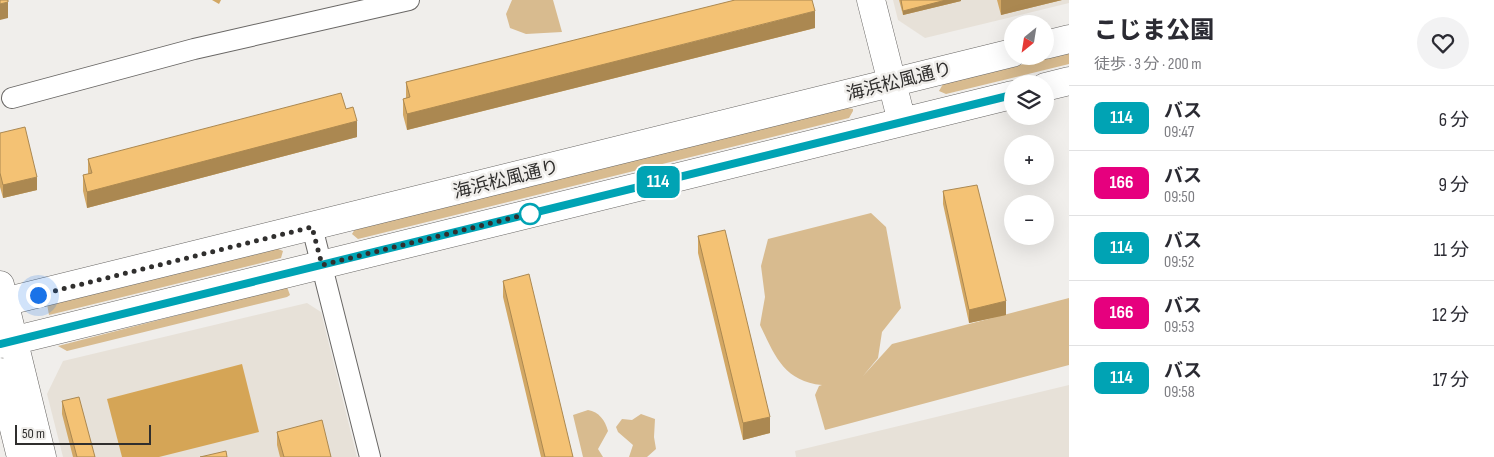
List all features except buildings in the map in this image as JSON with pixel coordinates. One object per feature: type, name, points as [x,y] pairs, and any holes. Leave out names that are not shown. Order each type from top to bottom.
[{"type":"street","points":[[12,98],[368,5],[409,0]]},
{"type":"street","points":[[871,0],[902,122]]},
{"type":"street","points":[[1054,43],[1069,39]]},
{"type":"street","name":"海浜松風通り","points":[[1,297],[312,227],[1004,55]]},
{"type":"street","points":[[1054,85],[1069,81]]},
{"type":"street","points":[[7,343],[1004,97]]},
{"type":"street","points":[[312,227],[370,457]]},
{"type":"street","points":[[1,297],[7,343],[42,457]]},
{"type":"street","points":[[0,372],[21,457]]},
{"type":"shaded area","points":[[512,0],[553,0],[562,32],[526,34],[510,28],[506,14]]},
{"type":"shaded area","points":[[893,0],[1069,0],[1069,3],[1020,15],[1004,15],[1004,19],[925,38],[898,20]]},
{"type":"shaded area","points":[[1069,53],[1069,64],[1024,75],[1004,75],[1004,80],[946,94],[939,91],[943,84],[1020,65],[1054,65],[1054,57]]},
{"type":"shaded area","points":[[847,108],[853,109],[849,118],[358,239],[352,234],[355,229]]},
{"type":"shaded area","points":[[871,213],[886,227],[901,308],[882,332],[878,358],[863,376],[892,344],[1069,298],[1069,365],[825,430],[815,395],[819,386],[822,385],[809,383],[798,378],[782,365],[760,325],[765,297],[761,266],[768,239]]},
{"type":"shaded area","points":[[276,248],[283,251],[281,258],[49,315],[47,304]]},
{"type":"shaded area","points":[[287,287],[290,295],[287,297],[67,351],[58,346]]},
{"type":"shaded area","points":[[307,303],[321,312],[357,457],[63,457],[47,394],[63,361]]},
{"type":"shaded area","points":[[242,364],[259,432],[159,457],[122,457],[107,399]]},
{"type":"shaded area","points":[[1069,385],[1069,457],[796,457],[795,451]]},
{"type":"shaded area","points":[[588,410],[598,415],[607,427],[608,431],[598,449],[603,457],[583,457],[573,415]]},
{"type":"shaded area","points":[[641,414],[655,419],[654,437],[656,449],[647,457],[629,457],[633,445],[618,432],[616,427],[622,419],[632,420]]},
{"type":"bus line","name":"114","points":[[0,344],[1004,97]]},
{"type":"route","points":[[38,295],[312,227],[322,265],[536,212],[530,214]]}]
